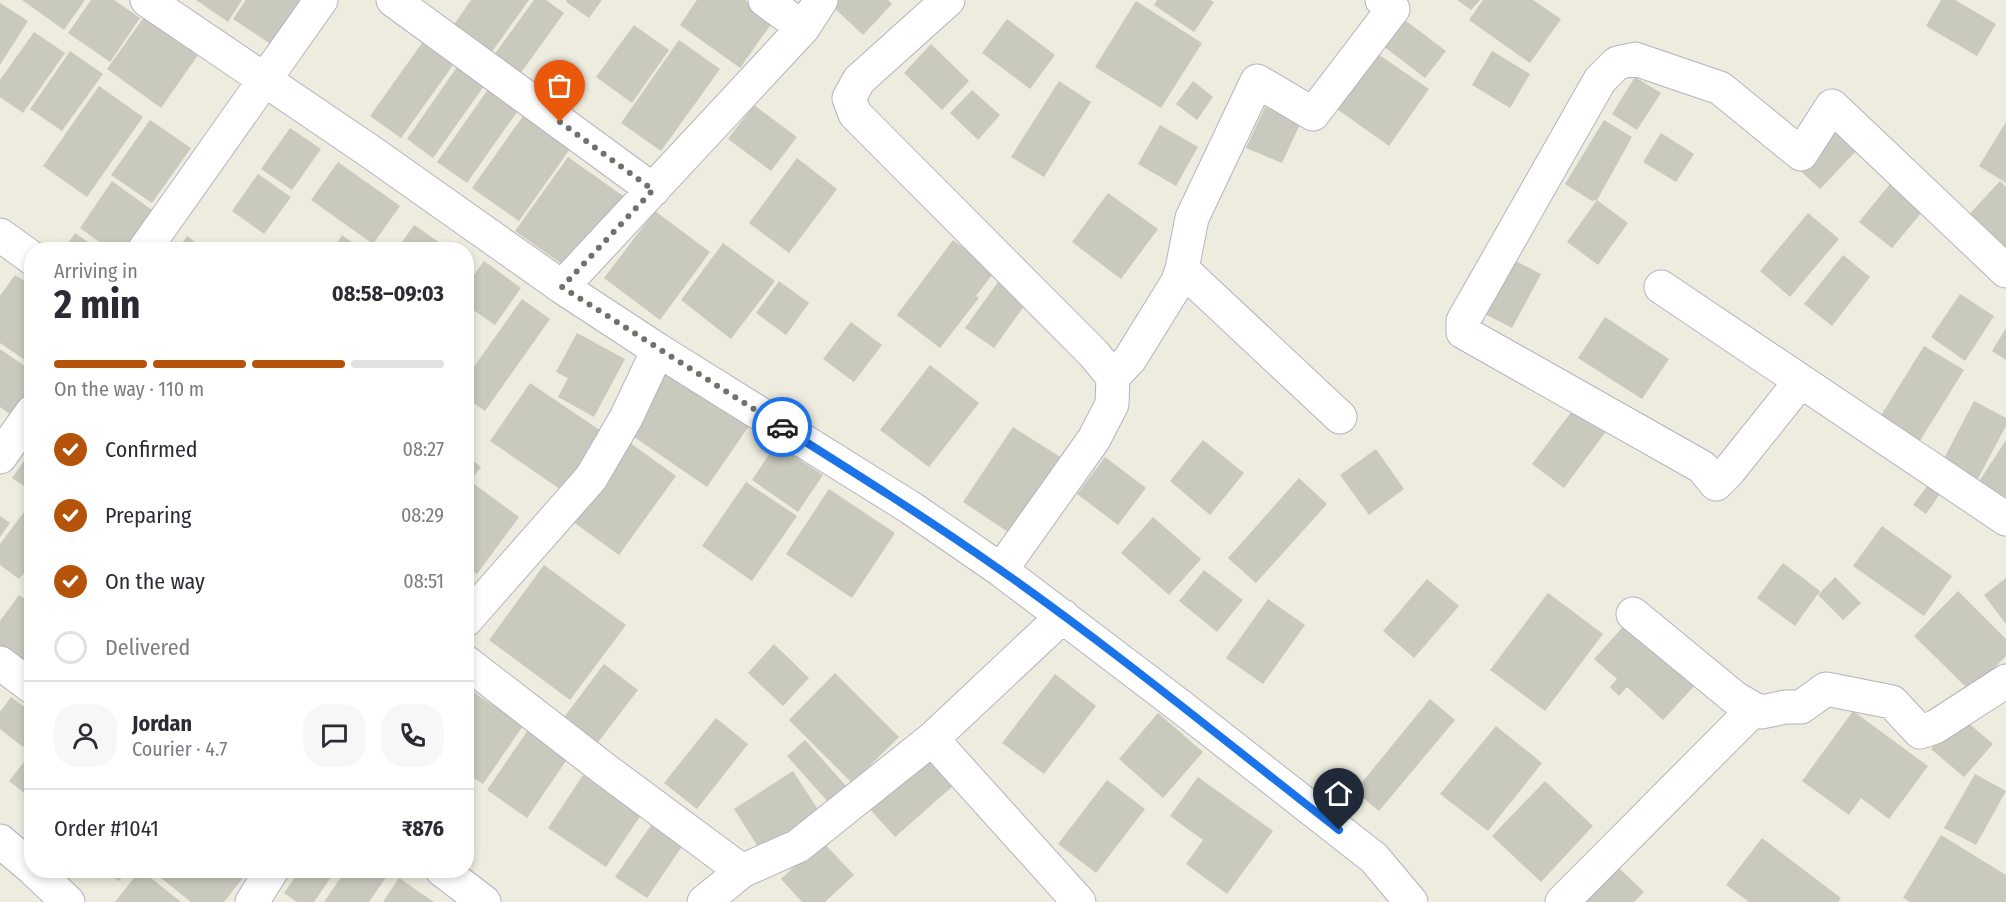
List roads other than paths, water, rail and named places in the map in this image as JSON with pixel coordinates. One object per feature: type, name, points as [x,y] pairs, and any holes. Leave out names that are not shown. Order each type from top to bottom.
[{"type":"street","points":[[147,0],[371,152],[562,287],[658,350],[911,508],[1001,570],[1374,858],[1411,902]]},
{"type":"street","points":[[150,242],[321,0]]},
{"type":"street","points":[[393,0],[653,190]]},
{"type":"street","points":[[765,0],[803,28]]},
{"type":"street","points":[[562,287],[803,28],[821,0]]},
{"type":"street","points":[[948,0],[859,80],[849,99],[855,114],[1094,353],[1113,377],[1112,404],[1094,439],[1001,570]]},
{"type":"street","points":[[1113,377],[1130,359],[1177,283],[1192,218],[1257,81],[1313,114],[1393,9],[1382,0]]},
{"type":"street","points":[[1800,382],[1716,484],[1702,467],[1463,332],[1463,321],[1600,80],[1617,63],[1635,59],[1720,88],[1801,154],[1832,106],[2006,272]]},
{"type":"street","points":[[0,235],[24,252]]},
{"type":"street","points":[[1182,269],[1340,417]]},
{"type":"street","points":[[1661,287],[2006,519]]},
{"type":"street","points":[[474,611],[591,478],[626,418],[658,350]]},
{"type":"street","points":[[0,457],[24,423]]},
{"type":"street","points":[[1633,614],[1735,698],[1762,712],[1785,707],[1802,707],[1826,689],[1892,702],[1920,732],[1935,727],[2006,681]]},
{"type":"street","points":[[710,900],[742,871],[798,846],[932,739],[1063,616]]},
{"type":"street","points":[[0,663],[24,681]]},
{"type":"street","points":[[474,668],[742,871]]},
{"type":"street","points":[[1562,902],[1754,709]]},
{"type":"street","points":[[932,739],[1079,902]]},
{"type":"street","points":[[0,841],[24,861]]},
{"type":"street","points":[[43,878],[68,902]]},
{"type":"street","points":[[452,878],[484,902]]}]
